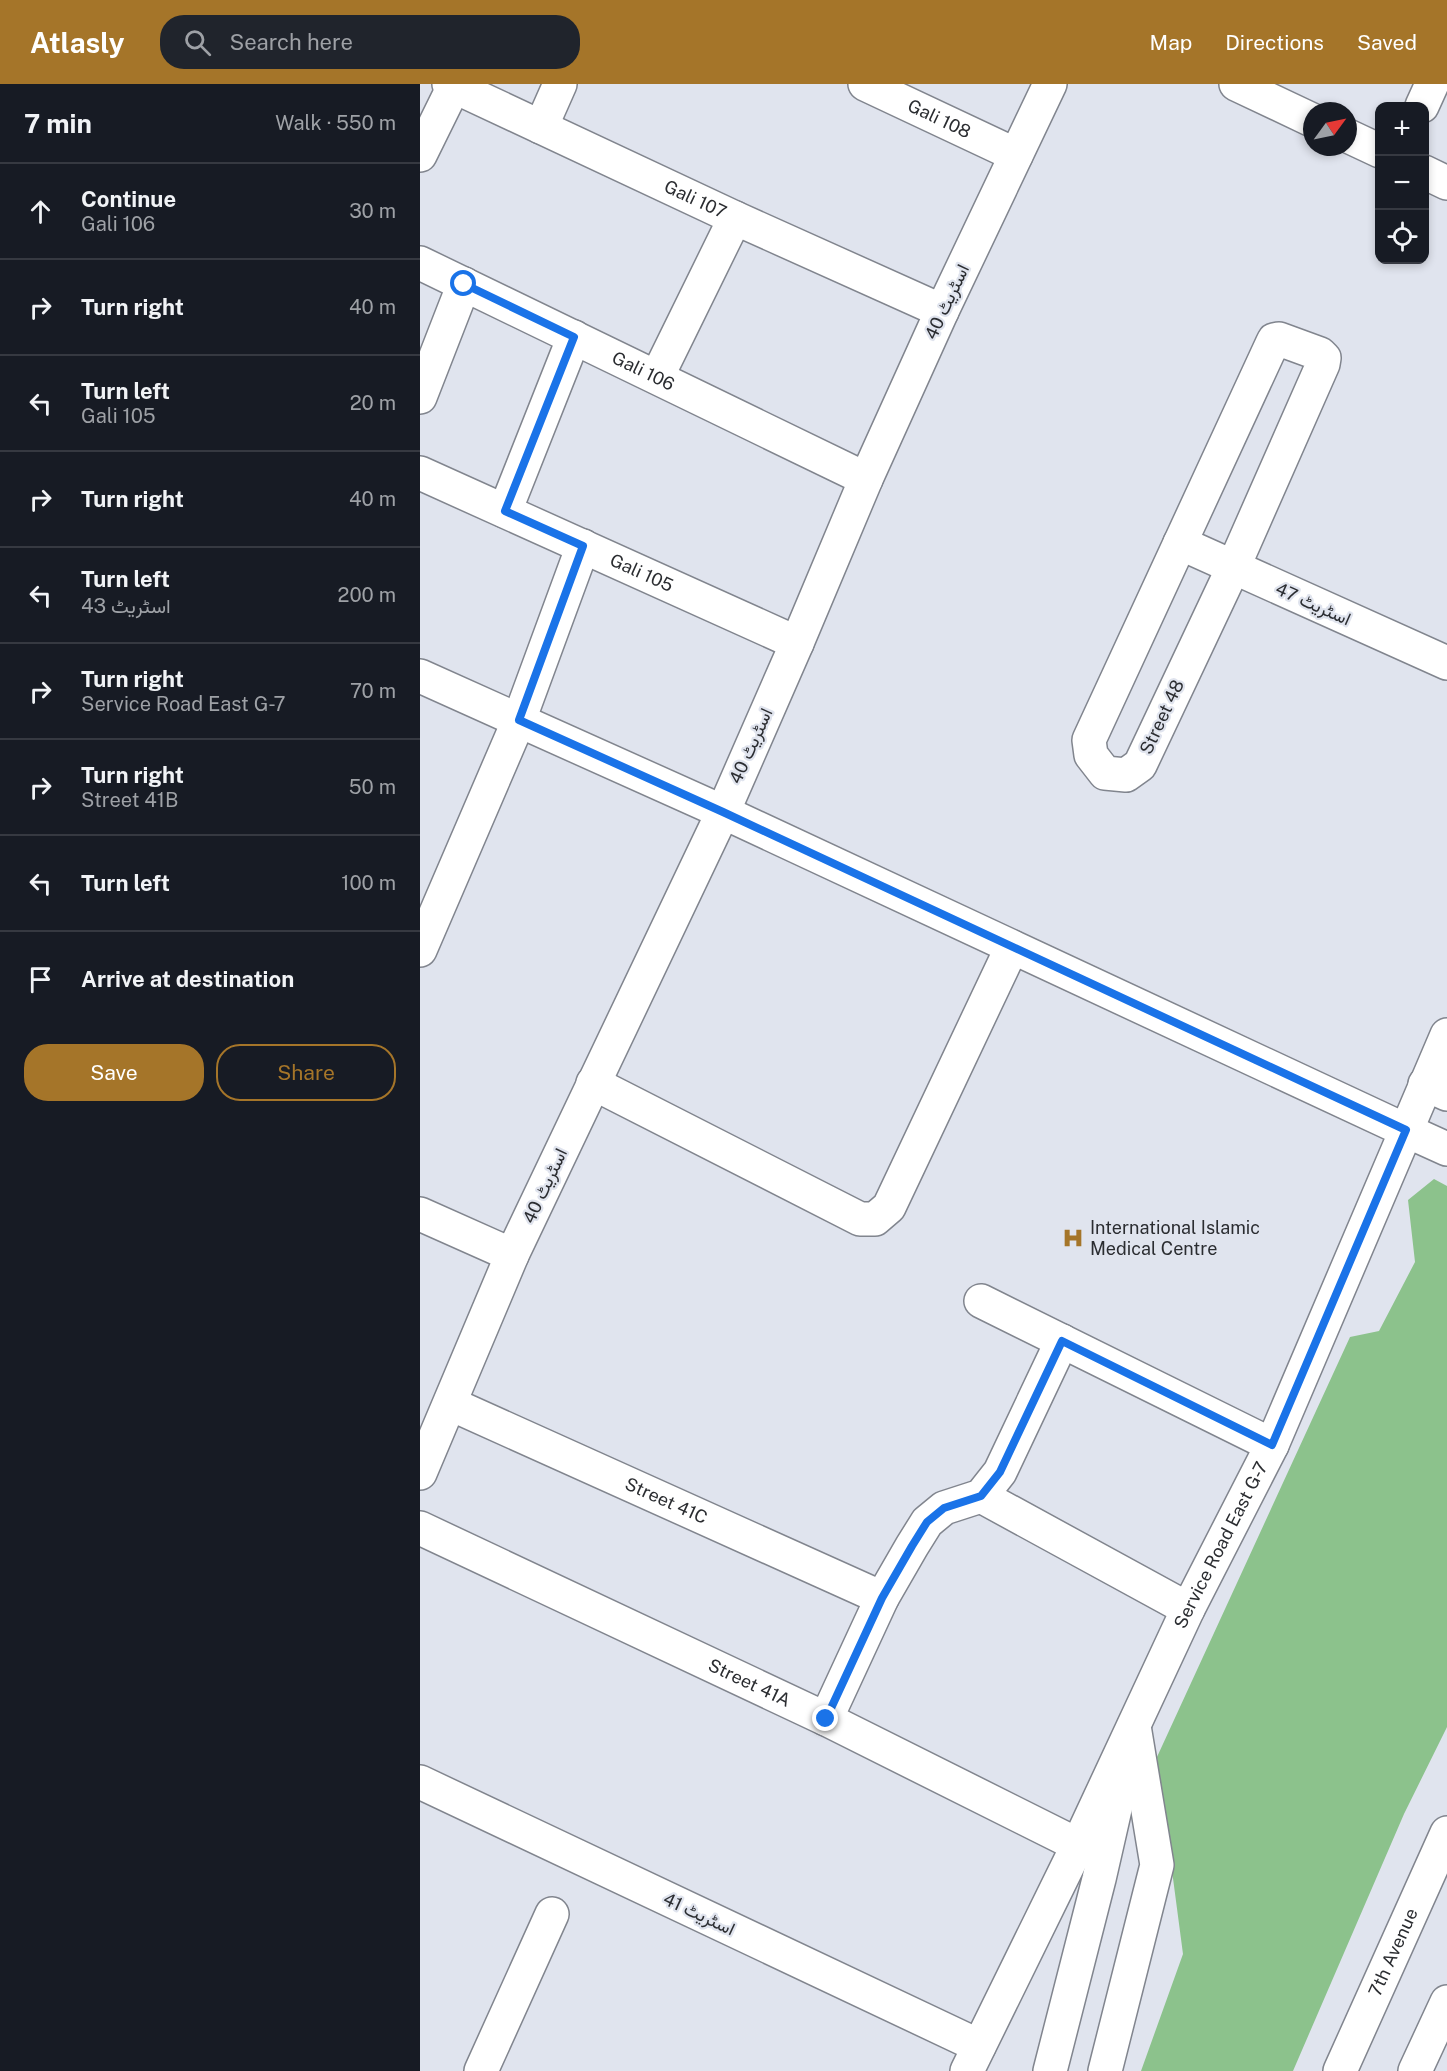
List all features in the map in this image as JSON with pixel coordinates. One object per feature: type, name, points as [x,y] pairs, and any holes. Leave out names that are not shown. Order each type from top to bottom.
[{"type":"street","points":[[541,127],[560,84]]},
{"type":"street","name":"Gali 108","points":[[865,84],[1016,155]]},
{"type":"street","name":"اسٹریٹ 40","points":[[420,1473],[512,1255],[723,812],[866,478],[942,311],[1050,84]]},
{"type":"street","points":[[1236,84],[1303,116]]},
{"type":"street","points":[[1424,102],[1432,84]]},
{"type":"street","points":[[420,155],[451,85]]},
{"type":"street","name":"Gali 107","points":[[451,85],[735,218],[942,311]]},
{"type":"street","points":[[1357,140],[1375,149]]},
{"type":"street","points":[[1429,174],[1447,183]]},
{"type":"street","points":[[657,377],[735,218]]},
{"type":"street","name":"Gali 106","points":[[420,263],[866,478]]},
{"type":"street","points":[[420,397],[464,284]]},
{"type":"street","points":[[505,511],[574,337]]},
{"type":"street","name":"Street 48","points":[[1279,339],[1320,354],[1324,358],[1323,364],[1233,568],[1140,765],[1126,775],[1105,772],[1091,755],[1089,740],[1272,344],[1274,340],[1279,339]]},
{"type":"street","name":"Gali 105","points":[[420,473],[797,643]]},
{"type":"street","name":"اسٹریٹ 47","points":[[1180,543],[1447,663]]},
{"type":"street","points":[[420,950],[519,720],[583,546]]},
{"type":"street","points":[[420,676],[723,812],[1447,1149]]},
{"type":"street","points":[[594,1083],[860,1219],[875,1219],[889,1208],[1012,947]]},
{"type":"street","name":"Service Road East G-7","points":[[973,2058],[1078,1845],[1188,1609],[1272,1445],[1406,1130],[1436,1089],[1447,1035]]},
{"type":"street","points":[[420,1214],[512,1255]]},
{"type":"street","points":[[981,1301],[1272,1445]]},
{"type":"street","points":[[826,1719],[882,1598],[927,1522],[944,1508],[981,1496],[1000,1472],[1062,1341]]},
{"type":"street","name":"Street 41C","points":[[451,1404],[882,1598]]},
{"type":"street","points":[[981,1496],[1188,1609]]},
{"type":"street","name":"Street 41A","points":[[420,1528],[826,1719],[1078,1845]]},
{"type":"street","points":[[1106,2071],[1157,1865],[1134,1726]]},
{"type":"street","name":"Service Road East G-7","points":[[1050,2071],[1099,1879],[1134,1726]]},
{"type":"street","name":"اسٹریٹ 41","points":[[420,1782],[973,2058]]},
{"type":"street","name":"7th Avenue","points":[[1340,2071],[1447,1833]]},
{"type":"street","points":[[481,2071],[552,1914]]},
{"type":"street","points":[[1414,2071],[1447,2002]]},
{"type":"green space","points":[[1434,1179],[1447,1186],[1447,1727],[1404,1814],[1293,2071],[1141,2071],[1183,1954],[1157,1757],[1350,1337],[1379,1331],[1415,1262],[1408,1200]]},
{"type":"place","name":"International Islamic Medical Centre","points":[[1073,1238]]},
{"type":"route","points":[[464,284],[574,337],[505,511],[583,546],[519,720],[723,812],[1406,1130],[1272,1445],[1062,1341],[1000,1472],[981,1496],[962,1500],[944,1508],[927,1522],[912,1546],[882,1598],[826,1719]]}]
